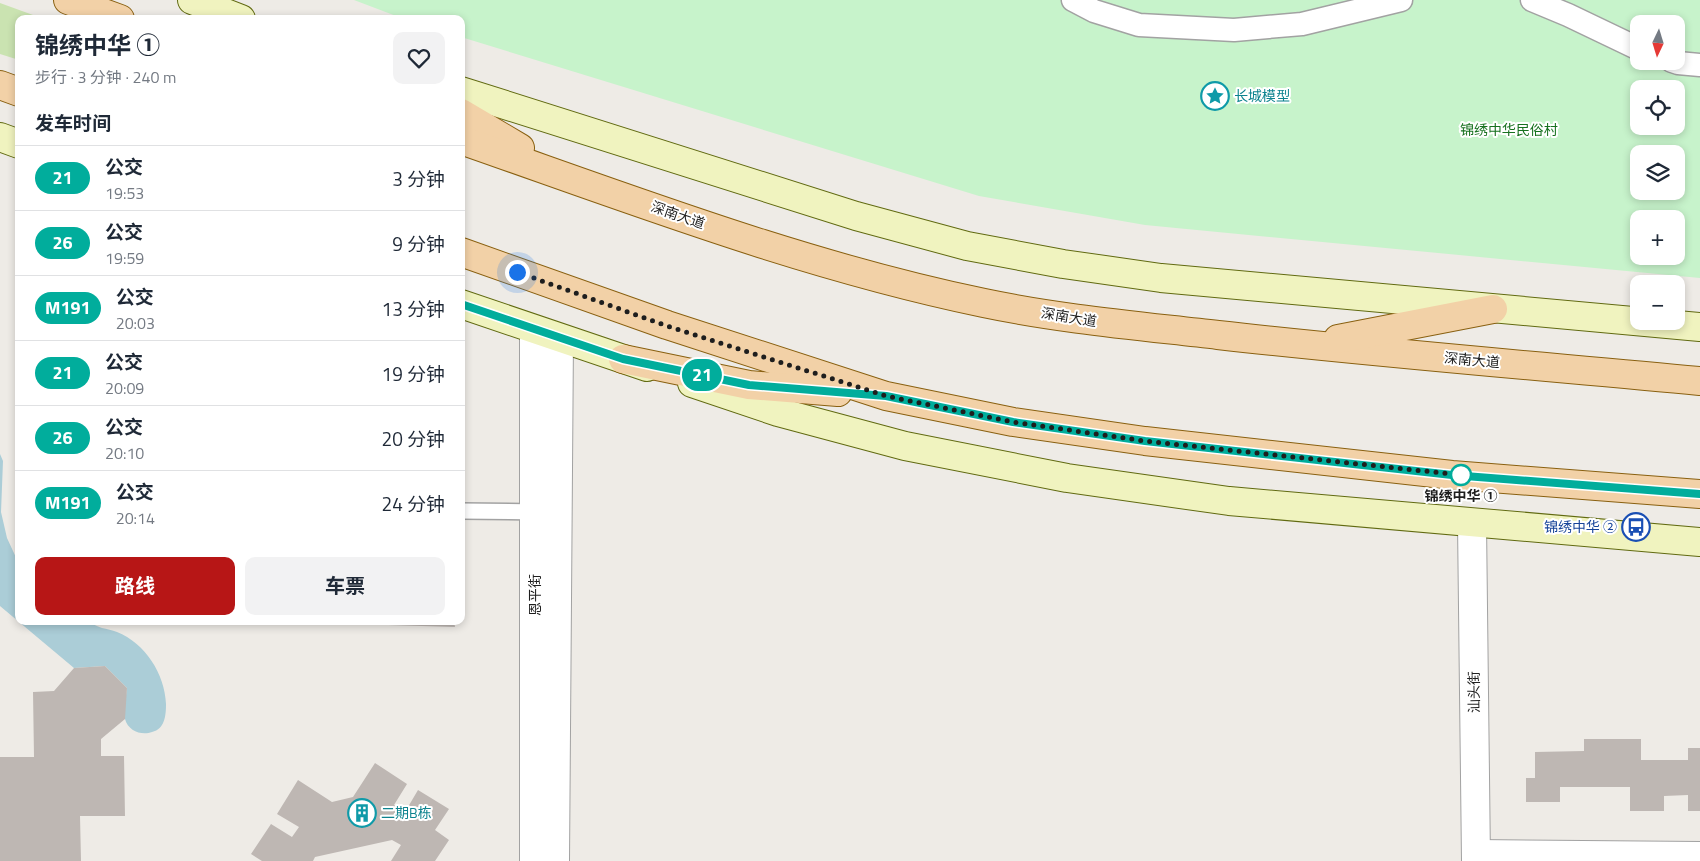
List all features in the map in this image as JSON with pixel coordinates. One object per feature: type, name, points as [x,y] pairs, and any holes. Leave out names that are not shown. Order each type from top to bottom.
[{"type":"main road","points":[[68,0],[109,15]]},
{"type":"main road","points":[[192,0],[231,15]]},
{"type":"main road","points":[[0,85],[15,91]]},
{"type":"main road","points":[[465,91],[856,216],[967,246],[1064,264],[1161,278],[1700,327]]},
{"type":"main road","points":[[465,116],[576,180]]},
{"type":"main road","points":[[0,137],[15,143]]},
{"type":"main road","name":"深南大道","points":[[465,141],[747,239],[867,275],[986,304],[1102,322],[1306,345],[1700,381]]},
{"type":"main road","points":[[465,253],[667,326],[886,396],[1013,422],[1145,441],[1452,475],[1700,494]]},
{"type":"main road","points":[[465,305],[778,412],[905,446],[1058,476],[1229,501],[1700,542]]},
{"type":"main road","points":[[1306,345],[1493,309]]},
{"type":"main road","points":[[623,359],[749,385],[886,396]]},
{"type":"street","points":[[1072,0],[1094,11],[1139,25],[1234,30],[1302,24],[1402,0]]},
{"type":"street","points":[[1532,0],[1630,45]]},
{"type":"street","points":[[1685,64],[1700,65]]},
{"type":"street","name":"恩平街","points":[[534,861],[546,512],[547,334]]},
{"type":"street","name":"恩平街","points":[[546,512],[555,861]]},
{"type":"street","name":"汕头街","points":[[1472,523],[1476,857]]},
{"type":"street","points":[[1476,857],[1700,856]]},
{"type":"lane","points":[[465,511],[546,512]]},
{"type":"green space","name":"锦绣中华民俗村","points":[[354,0],[1700,0],[1700,278],[1685,277],[1685,275],[1669,275],[1145,225],[979,196],[465,38],[465,15],[393,15]]},
{"type":"green space","points":[[0,3],[33,15],[15,15],[15,59],[0,54]]},
{"type":"water","points":[[0,454],[3,461],[1,512],[7,538],[15,555],[15,619],[0,606]]},
{"type":"water","points":[[23,625],[96,625],[127,637],[145,652],[152,661],[162,682],[166,704],[165,717],[160,728],[148,733],[140,733],[129,727],[124,715],[127,688],[105,666],[74,668]]},
{"type":"building","points":[[388,625],[455,625],[455,627]]},
{"type":"building","points":[[105,666],[127,688],[125,719],[101,739],[101,756],[124,756],[125,816],[80,816],[81,861],[0,861],[0,757],[34,757],[33,692],[54,691],[74,668]]},
{"type":"building","points":[[1584,739],[1641,739],[1641,760],[1688,760],[1688,748],[1700,748],[1700,811],[1688,811],[1688,795],[1664,796],[1664,811],[1630,811],[1630,787],[1560,787],[1560,802],[1526,802],[1526,778],[1535,778],[1535,752],[1584,751]]},
{"type":"building","name":"二期B栋","points":[[375,763],[407,784],[394,805],[405,812],[418,790],[449,809],[435,830],[449,840],[435,861],[391,861],[401,845],[392,840],[315,857],[313,861],[262,861],[251,854],[271,824],[292,837],[299,827],[277,814],[298,780],[332,802],[353,797]]},
{"type":"bus line","name":"21","points":[[465,305],[623,359],[749,385],[886,396],[1013,422],[1145,441],[1452,475],[1700,494]]},
{"type":"place","name":"长城模型","points":[[1215,96]]},
{"type":"place","name":"锦绣中华 ①","points":[[1461,475]]},
{"type":"place","name":"锦绣中华 ②","points":[[1636,527]]},
{"type":"place","name":"二期B栋","points":[[362,813]]},
{"type":"route","points":[[517,272],[667,326],[886,396],[1013,422],[1145,441],[1461,475]]}]
